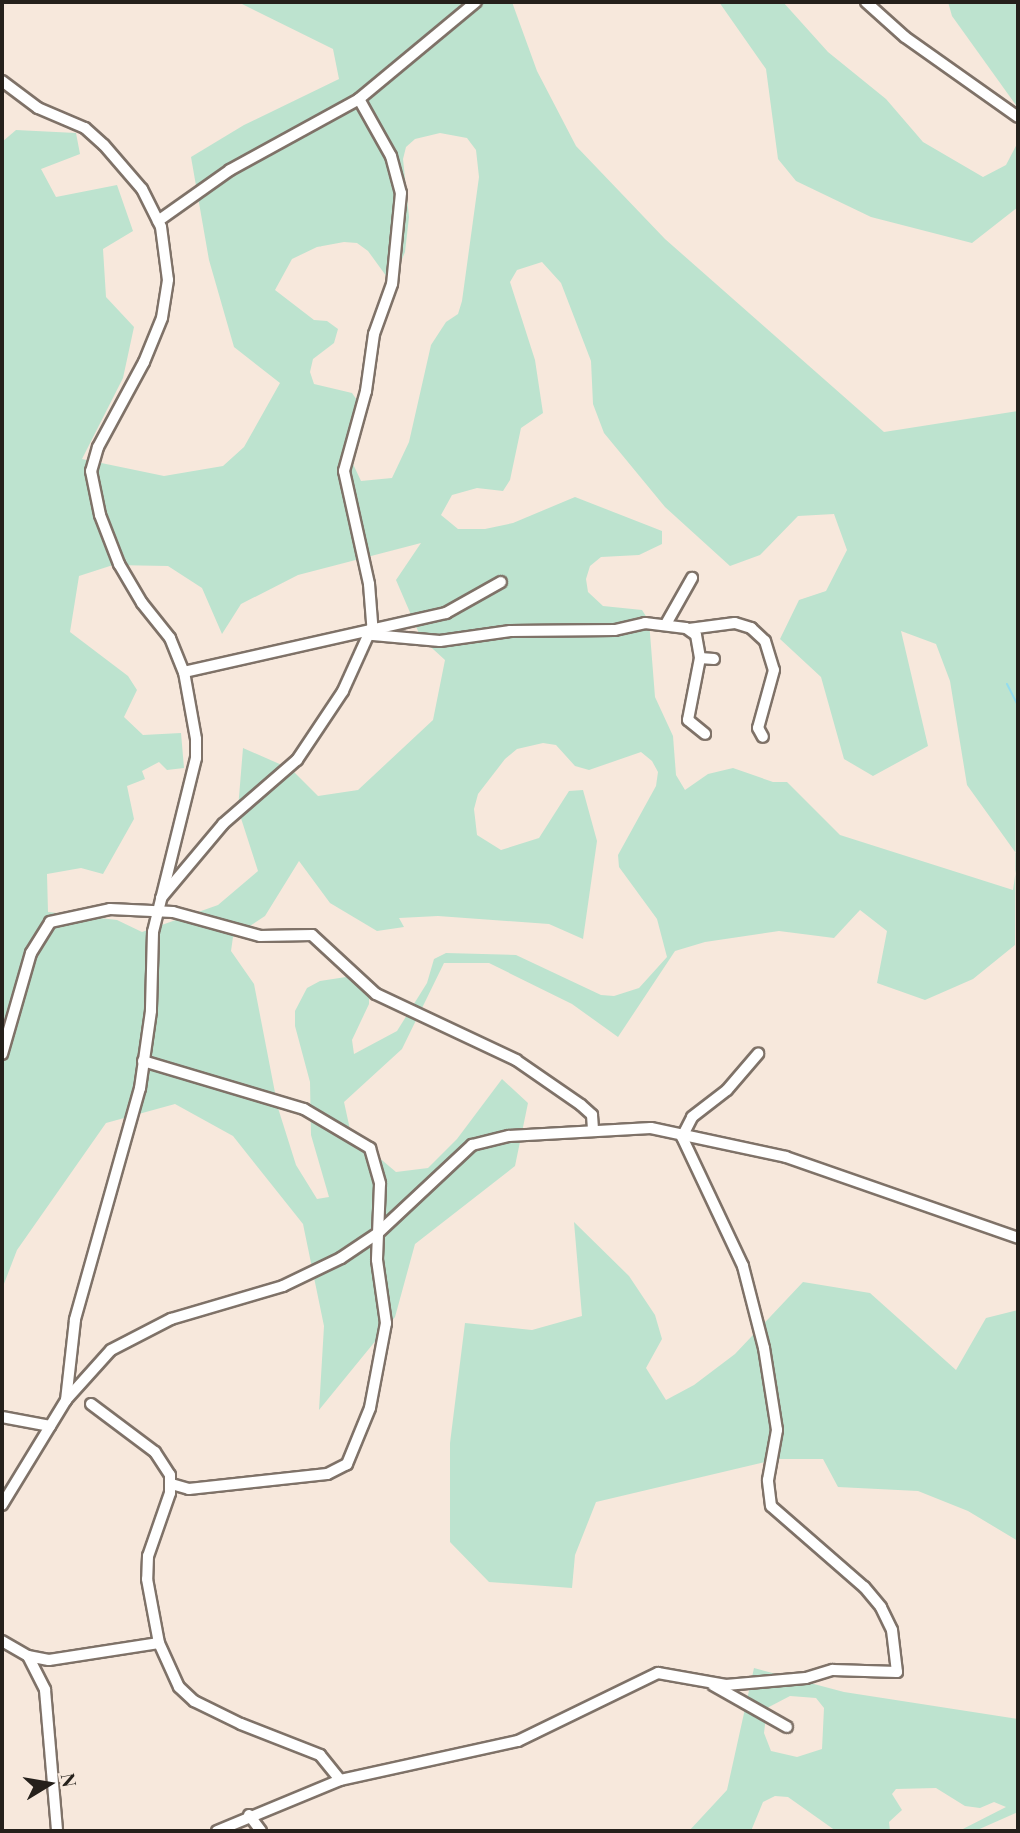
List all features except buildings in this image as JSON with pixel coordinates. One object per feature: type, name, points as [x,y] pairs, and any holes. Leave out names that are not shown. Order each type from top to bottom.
[{"type":"street","points":[[158,221],[230,170],[359,99],[476,2]]},
{"type":"street","points":[[866,2],[905,37],[1018,117]]},
{"type":"street","points":[[2,81],[38,108],[85,128],[104,145],[142,189],[158,221],[167,251],[162,318],[144,362],[95,453],[91,471],[100,515],[119,564],[142,603],[170,638],[184,672],[196,758],[158,905],[144,1061],[113,1192],[75,1320],[66,1400]]},
{"type":"street","points":[[359,99],[391,156],[401,193],[392,284],[374,334],[368,383],[344,471],[369,584],[371,629],[376,639],[440,642],[502,631],[666,624],[685,629],[696,635],[700,658],[688,720],[705,734]]},
{"type":"street","points":[[666,624],[692,578]]},
{"type":"street","points":[[184,672],[446,613],[501,582]]},
{"type":"street","points":[[685,629],[735,623],[751,628],[765,640],[774,670],[758,728],[764,737]]},
{"type":"street","points":[[158,905],[223,824],[297,760],[343,691],[371,629]]},
{"type":"street","points":[[700,658],[714,659]]},
{"type":"street","points":[[2,1054],[31,953],[50,922],[97,910],[158,905],[260,936],[312,934],[376,994],[516,1060],[570,1097],[592,1115],[593,1130]]},
{"type":"street","points":[[682,1137],[692,1117],[710,1107],[758,1054]]},
{"type":"street","points":[[144,1061],[304,1109],[370,1148],[380,1184],[378,1233],[386,1323],[372,1399],[347,1464],[327,1474],[189,1489],[171,1483]]},
{"type":"street","points":[[2,1505],[66,1400],[100,1358],[124,1341],[188,1312],[298,1280],[378,1233],[472,1145],[509,1136],[651,1128],[682,1137],[786,1157],[1018,1238]]},
{"type":"street","points":[[682,1137],[743,1266],[764,1348],[777,1430],[768,1480],[771,1506],[872,1596],[888,1619],[898,1669],[894,1674],[833,1670],[807,1678],[712,1685]]},
{"type":"street","points":[[91,1404],[155,1452],[168,1467],[171,1483],[146,1569],[159,1643],[179,1687],[194,1701],[320,1755],[340,1780]]},
{"type":"street","points":[[2,1417],[50,1426]]},
{"type":"street","points":[[2,1641],[28,1656],[66,1659],[159,1643]]},
{"type":"street","points":[[28,1656],[45,1690],[57,1831]]},
{"type":"street","points":[[217,1831],[249,1815],[340,1780],[518,1741],[659,1673],[712,1685],[787,1727]]},
{"type":"street","points":[[249,1815],[261,1831]]},
{"type":"green space","points":[[238,2],[512,2],[537,71],[576,146],[665,239],[884,432],[1018,411],[1016,853],[967,785],[950,681],[936,644],[901,631],[928,746],[873,776],[844,759],[821,677],[780,639],[799,600],[826,591],[847,550],[834,514],[798,516],[760,555],[730,566],[665,507],[604,433],[593,404],[591,361],[561,283],[542,262],[517,270],[510,282],[535,360],[543,413],[521,428],[510,480],[503,491],[477,488],[452,495],[441,515],[458,529],[485,529],[513,523],[575,497],[662,531],[662,544],[639,555],[601,557],[590,566],[586,579],[588,592],[603,606],[642,610],[649,621],[655,697],[673,736],[676,775],[685,790],[708,774],[733,768],[773,782],[787,782],[840,835],[1013,890],[1015,874],[1015,945],[973,979],[925,1000],[877,983],[887,931],[860,910],[834,938],[779,931],[705,942],[675,951],[618,1037],[572,1004],[489,963],[444,963],[402,1049],[344,1102],[351,1134],[396,1172],[428,1168],[457,1139],[502,1079],[528,1103],[515,1166],[415,1244],[395,1317],[319,1410],[324,1326],[303,1224],[233,1136],[175,1104],[106,1123],[17,1250],[2,1289],[2,142],[16,130],[76,133],[80,154],[41,169],[56,197],[117,185],[133,231],[103,249],[106,297],[134,327],[123,378],[82,459],[164,476],[223,466],[244,447],[280,383],[234,347],[209,260],[191,157],[244,125],[339,79],[333,49]],"holes":[[[440,133],[467,138],[476,150],[479,177],[462,301],[458,314],[446,322],[431,345],[409,442],[392,478],[361,481],[353,464],[359,403],[352,393],[314,384],[310,372],[313,359],[334,343],[338,329],[327,321],[314,320],[275,290],[292,259],[317,247],[344,242],[357,243],[368,251],[392,284],[405,252],[409,217],[403,159],[406,147],[415,139]],[[421,543],[396,580],[421,638],[445,660],[433,720],[358,790],[318,796],[291,769],[243,748],[238,809],[258,871],[218,905],[142,932],[117,920],[48,912],[47,874],[81,868],[103,874],[134,819],[127,786],[145,779],[142,771],[159,762],[167,770],[184,768],[181,733],[143,735],[124,717],[137,690],[128,676],[70,632],[79,576],[113,565],[168,566],[202,588],[222,634],[241,604],[298,575]],[[543,743],[556,745],[575,766],[589,770],[641,752],[652,761],[658,772],[656,786],[618,855],[619,867],[657,919],[667,957],[639,988],[614,996],[601,995],[516,955],[446,953],[434,959],[427,983],[397,1031],[354,1054],[352,1040],[369,1004],[369,990],[360,980],[346,977],[320,981],[307,988],[295,1011],[295,1026],[310,1082],[311,1135],[329,1197],[317,1199],[296,1165],[278,1108],[254,984],[231,951],[233,937],[265,916],[299,861],[330,903],[377,931],[404,927],[399,918],[438,916],[549,924],[583,939],[597,841],[583,790],[569,791],[539,838],[501,850],[477,835],[474,809],[478,794],[505,759],[517,749]]]},
{"type":"green space","points":[[719,2],[783,2],[828,52],[886,99],[923,142],[983,177],[1006,165],[1018,142],[1018,207],[972,243],[871,217],[796,181],[778,159],[766,69]]},
{"type":"green space","points":[[948,2],[1018,2],[1018,108],[952,16]]},
{"type":"green space","points":[[574,1222],[629,1276],[655,1315],[662,1339],[646,1368],[666,1400],[694,1385],[735,1354],[803,1282],[870,1293],[956,1370],[986,1318],[1018,1310],[1018,1541],[968,1511],[918,1491],[838,1487],[823,1459],[778,1459],[596,1502],[575,1555],[572,1588],[489,1582],[450,1542],[450,1443],[465,1323],[532,1330],[582,1316]]},
{"type":"green space","points":[[754,1668],[844,1692],[1018,1719],[1018,1812],[975,1831],[959,1831],[1006,1807],[994,1802],[980,1808],[965,1806],[936,1788],[896,1789],[892,1794],[902,1810],[889,1822],[890,1831],[836,1831],[788,1797],[775,1796],[763,1802],[751,1831],[689,1831],[727,1790]],"holes":[[[790,1696],[816,1698],[824,1708],[822,1749],[797,1757],[771,1751],[764,1733],[767,1708]]]},
{"type":"waterway","points":[[1007,684],[1018,706]]}]
